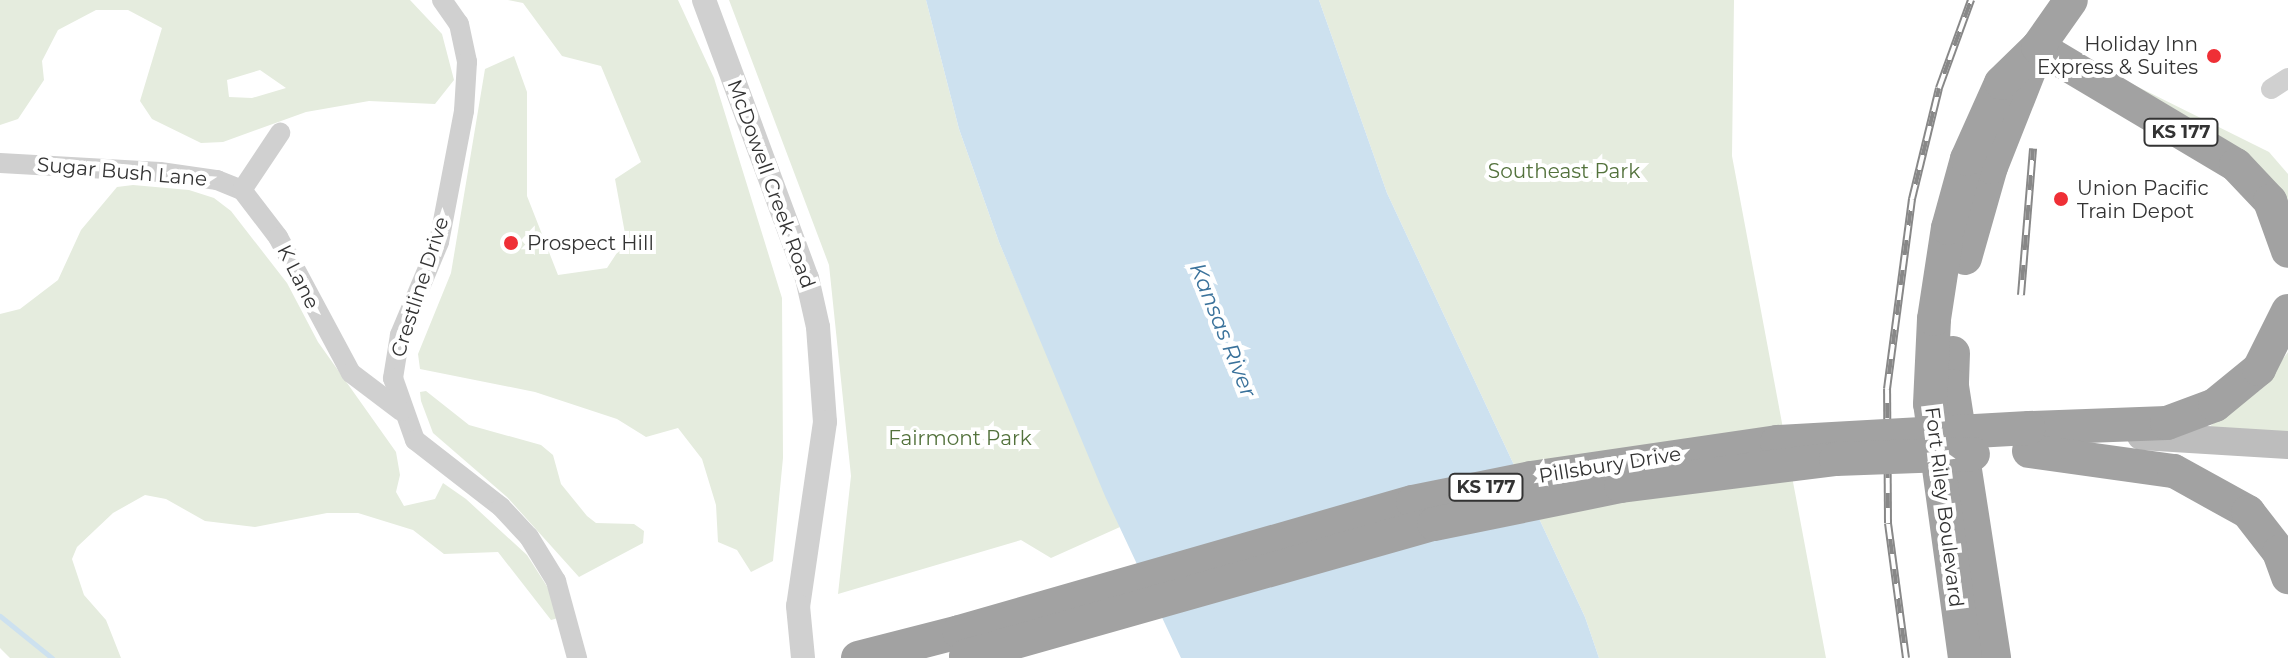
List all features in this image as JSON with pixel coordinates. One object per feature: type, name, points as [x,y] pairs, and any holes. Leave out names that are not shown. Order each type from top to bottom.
[{"type":"highway","name":"Fort Riley Boulevard","points":[[1965,658],[1930,404],[1934,319],[1948,228],[1967,159],[2001,83],[2038,47],[2071,0]]},
{"type":"highway","name":"Fort Riley Boulevard","points":[[1994,658],[1952,386],[1955,321],[1972,227],[2038,47]]},
{"type":"highway","name":"KS 177","points":[[2038,47],[2236,165],[2270,201],[2288,251]]},
{"type":"highway","name":"KS 177","points":[[2029,440],[2167,423],[2215,405],[2259,369],[2288,311]]},
{"type":"highway","name":"KS 177","points":[[2029,440],[2174,471],[2248,512],[2279,552],[2288,577]]},
{"type":"highway","name":"Pillsbury Drive","points":[[858,658],[961,649],[1434,524],[1621,486],[1836,459],[2029,440]]},
{"type":"main road","name":"Pillsbury Drive","points":[[2029,440],[2288,445]]},
{"type":"main road","name":"Pillsbury Drive","points":[[2029,440],[2288,461]]},
{"type":"street","name":"Crestline Drive","points":[[442,0],[459,24],[467,62],[464,111],[439,242],[400,335],[393,378],[401,411],[415,440],[501,507],[529,537],[556,581],[577,658]]},
{"type":"street","name":"McDowell Creek Road","points":[[704,0],[807,278],[822,354],[825,422],[798,606],[803,658]]},
{"type":"street","points":[[242,190],[280,133]]},
{"type":"street","name":"Sugar Bush Lane","points":[[0,163],[160,172],[217,180],[242,190]]},
{"type":"street","name":"K Lane","points":[[242,190],[278,237],[351,373],[372,395],[401,411]]},
{"type":"green space","points":[[0,0],[410,0],[442,34],[454,80],[435,104],[369,101],[306,112],[223,142],[201,143],[152,119],[140,101],[162,28],[128,10],[96,10],[58,30],[42,61],[44,80],[18,119],[0,125]],"holes":[[[260,70],[286,88],[252,98],[229,97],[227,80]]]},
{"type":"green space","points":[[508,0],[678,0],[714,78],[782,298],[783,458],[773,561],[751,572],[737,550],[718,542],[716,505],[702,459],[678,428],[646,437],[617,419],[535,392],[420,369],[418,354],[451,273],[485,69],[514,56],[527,92],[527,196],[558,275],[607,268],[626,239],[615,179],[641,162],[601,66],[562,56],[523,3]]},
{"type":"green space","name":"Fairmont Park","points":[[729,0],[926,0],[959,129],[999,242],[1120,527],[1051,558],[1021,540],[838,594],[851,476],[829,265]]},
{"type":"green space","name":"Southeast Park","points":[[1319,0],[1734,0],[1732,156],[1826,658],[1599,658],[1585,617],[1387,193]]},
{"type":"green space","points":[[2114,75],[2269,152],[2288,174],[2288,210]]},
{"type":"green space","points":[[133,185],[189,190],[214,198],[231,211],[287,283],[318,342],[396,452],[400,475],[396,492],[404,506],[435,499],[443,483],[466,499],[527,555],[557,602],[558,618],[551,620],[498,552],[444,554],[413,530],[358,513],[327,513],[255,527],[205,521],[166,499],[145,495],[113,513],[77,547],[72,559],[84,595],[106,620],[121,658],[10,658],[0,648],[0,314],[20,309],[58,280],[81,230],[117,187]]},
{"type":"green space","points":[[2288,352],[2288,436],[2206,429],[2260,390]]},
{"type":"green space","points":[[426,391],[469,425],[541,445],[553,455],[561,484],[587,516],[596,523],[634,524],[644,531],[643,543],[579,577],[507,497],[433,433],[421,401],[420,392]]},
{"type":"water","name":"Kansas River","points":[[926,0],[1319,0],[1387,193],[1585,617],[1599,658],[1181,658],[1105,496],[999,242],[959,129]]},
{"type":"waterway","points":[[0,616],[52,658]]},
{"type":"railway","points":[[1906,658],[1888,523],[1887,389],[1912,199],[1939,88],[1971,0]]},
{"type":"railway","points":[[2021,295],[2033,148]]},
{"type":"place","name":"Holiday Inn Express & Suites","points":[[2214,56]]},
{"type":"place","name":"Union Pacific Train Depot","points":[[2061,199]]},
{"type":"place","name":"Prospect Hill","points":[[511,243]]}]
